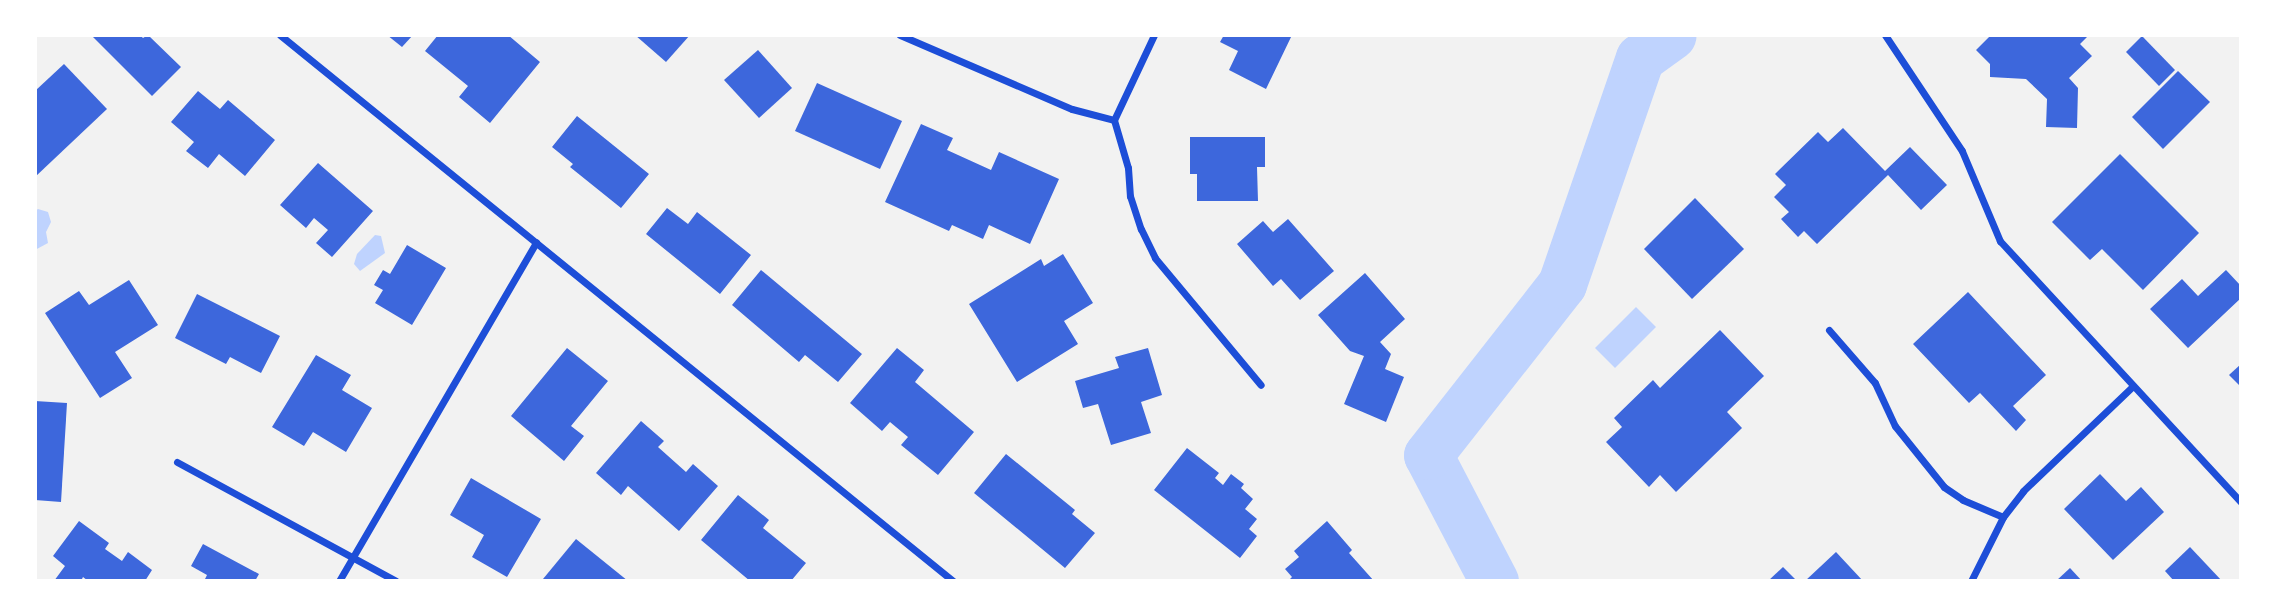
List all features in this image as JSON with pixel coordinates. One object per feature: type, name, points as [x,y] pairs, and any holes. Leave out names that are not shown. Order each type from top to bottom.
[{"type":"street","points":[[280,35],[953,581]]},
{"type":"street","points":[[900,35],[1072,109],[1114,120]]},
{"type":"street","points":[[1154,35],[1114,120],[1128,168],[1130,196],[1141,229],[1155,258],[1261,385]]},
{"type":"street","points":[[1885,35],[1962,151],[2000,241],[2241,502]]},
{"type":"street","points":[[339,581],[536,242]]},
{"type":"street","points":[[1829,330],[1867,372],[1895,426],[1944,487],[1963,500],[2003,517]]},
{"type":"street","points":[[1971,581],[2003,517],[2023,491],[2132,387]]},
{"type":"street","points":[[177,462],[396,581]]},
{"type":"water","points":[[38,209],[48,212],[51,222],[46,232],[48,243],[35,250],[35,211]]},
{"type":"water","points":[[375,235],[381,236],[385,253],[360,271],[354,264],[357,254]]},
{"type":"water","points":[[1636,307],[1656,327],[1615,368],[1595,348]]},
{"type":"building","points":[[91,35],[140,35],[143,38],[148,35],[181,67],[152,96]]},
{"type":"building","points":[[387,35],[413,35],[402,47]]},
{"type":"building","points":[[438,35],[508,35],[540,62],[490,123],[459,97],[468,86],[425,51]]},
{"type":"building","points":[[635,35],[690,35],[666,62]]},
{"type":"building","points":[[1224,35],[1292,35],[1266,89],[1229,70],[1238,51],[1220,42]]},
{"type":"building","points":[[1991,35],[2087,37],[2080,44],[2092,56],[2069,78],[2078,88],[2077,128],[2046,127],[2047,99],[2026,79],[1990,77],[1990,64],[1976,50]]},
{"type":"building","points":[[2142,36],[2175,70],[2159,86],[2126,52]]},
{"type":"building","points":[[758,50],[792,88],[759,118],[724,80]]},
{"type":"building","points":[[64,64],[107,109],[35,177],[35,91]]},
{"type":"building","points":[[2178,71],[2210,102],[2163,149],[2132,117]]},
{"type":"building","points":[[817,83],[902,121],[880,169],[795,131]]},
{"type":"building","points":[[198,91],[220,109],[228,100],[275,140],[245,176],[219,154],[208,168],[186,151],[194,142],[171,122]]},
{"type":"building","points":[[577,116],[649,174],[621,208],[570,167],[573,164],[552,147]]},
{"type":"building","points":[[921,124],[953,138],[947,150],[991,170],[999,152],[1059,179],[1030,244],[989,225],[983,239],[952,225],[949,231],[885,202]]},
{"type":"building","points":[[1843,128],[1885,171],[1910,147],[1947,185],[1921,210],[1888,175],[1817,244],[1804,231],[1798,237],[1781,219],[1789,212],[1774,197],[1786,185],[1775,174],[1818,132],[1828,142]]},
{"type":"building","points":[[1190,137],[1265,137],[1265,167],[1257,167],[1258,201],[1197,201],[1197,174],[1190,174]]},
{"type":"building","points":[[2120,154],[2199,233],[2143,290],[2102,249],[2090,260],[2052,222]]},
{"type":"building","points":[[318,163],[373,211],[332,257],[316,243],[328,230],[314,218],[306,228],[280,205]]},
{"type":"building","points":[[1695,198],[1744,249],[1692,299],[1644,249]]},
{"type":"building","points":[[667,208],[688,224],[697,212],[751,255],[720,294],[646,234]]},
{"type":"building","points":[[1288,219],[1334,271],[1300,300],[1281,279],[1273,286],[1237,244],[1263,221],[1273,232]]},
{"type":"building","points":[[407,245],[446,268],[412,325],[375,303],[383,290],[374,285],[383,270],[390,274]]},
{"type":"building","points":[[1063,254],[1093,303],[1064,321],[1078,344],[1017,382],[969,304],[1041,259],[1044,266]]},
{"type":"building","points":[[761,270],[862,354],[838,382],[805,355],[799,362],[732,305]]},
{"type":"building","points":[[2226,270],[2241,286],[2241,298],[2188,348],[2150,309],[2182,279],[2198,296]]},
{"type":"building","points":[[1365,273],[1405,319],[1380,342],[1391,354],[1385,369],[1404,377],[1386,422],[1344,404],[1364,356],[1350,351],[1318,315]]},
{"type":"building","points":[[129,280],[158,325],[115,352],[132,378],[100,398],[45,313],[79,291],[89,305]]},
{"type":"building","points":[[1968,292],[2046,375],[2013,406],[2026,420],[2016,431],[1980,393],[1969,403],[1913,344]]},
{"type":"building","points":[[197,294],[280,336],[261,373],[230,357],[226,364],[175,338]]},
{"type":"building","points":[[1720,330],[1764,376],[1727,412],[1742,428],[1676,492],[1660,475],[1649,487],[1606,442],[1622,427],[1614,418],[1653,380],[1660,388]]},
{"type":"building","points":[[567,348],[608,381],[571,426],[584,436],[564,461],[511,416]]},
{"type":"building","points":[[897,348],[924,370],[915,382],[974,432],[938,475],[901,445],[908,437],[890,422],[882,431],[850,403]]},
{"type":"building","points":[[1148,348],[1162,395],[1141,402],[1151,433],[1111,445],[1098,404],[1083,408],[1075,381],[1119,368],[1115,357]]},
{"type":"building","points":[[316,355],[351,375],[342,390],[372,408],[346,452],[313,432],[304,446],[272,427]]},
{"type":"building","points":[[2241,364],[2241,387],[2229,375]]},
{"type":"building","points":[[35,401],[67,403],[61,502],[35,500]]},
{"type":"building","points":[[641,421],[664,441],[658,447],[686,472],[693,464],[718,486],[679,531],[628,486],[621,495],[596,473]]},
{"type":"building","points":[[1187,448],[1219,473],[1215,478],[1223,485],[1231,474],[1244,484],[1241,488],[1253,499],[1245,509],[1257,519],[1249,529],[1257,536],[1240,558],[1154,490]]},
{"type":"building","points":[[1006,454],[1075,510],[1072,514],[1095,533],[1065,568],[974,493]]},
{"type":"building","points":[[2100,474],[2126,501],[2141,487],[2164,512],[2113,560],[2064,509]]},
{"type":"building","points":[[471,478],[541,519],[507,577],[472,557],[484,535],[450,515]]},
{"type":"building","points":[[738,495],[769,520],[763,528],[806,563],[791,581],[750,581],[701,540]]},
{"type":"building","points":[[79,521],[109,543],[105,549],[122,561],[128,552],[152,570],[145,581],[88,581],[83,577],[81,581],[54,581],[65,566],[53,556]]},
{"type":"building","points":[[1327,521],[1352,550],[1349,553],[1374,581],[1288,581],[1292,577],[1285,569],[1299,557],[1294,551]]},
{"type":"building","points":[[576,539],[628,581],[543,579]]},
{"type":"building","points":[[203,544],[259,574],[255,581],[204,581],[207,575],[191,566]]},
{"type":"building","points":[[2190,547],[2222,581],[2174,581],[2165,571]]},
{"type":"building","points":[[1836,552],[1863,581],[1805,581]]},
{"type":"building","points":[[1783,567],[1797,581],[1768,581]]},
{"type":"building","points":[[2070,568],[2082,581],[2056,581]]},
{"type":"waterway","points":[[1494,581],[1428,455],[1562,284],[1640,58],[1672,35]]}]
